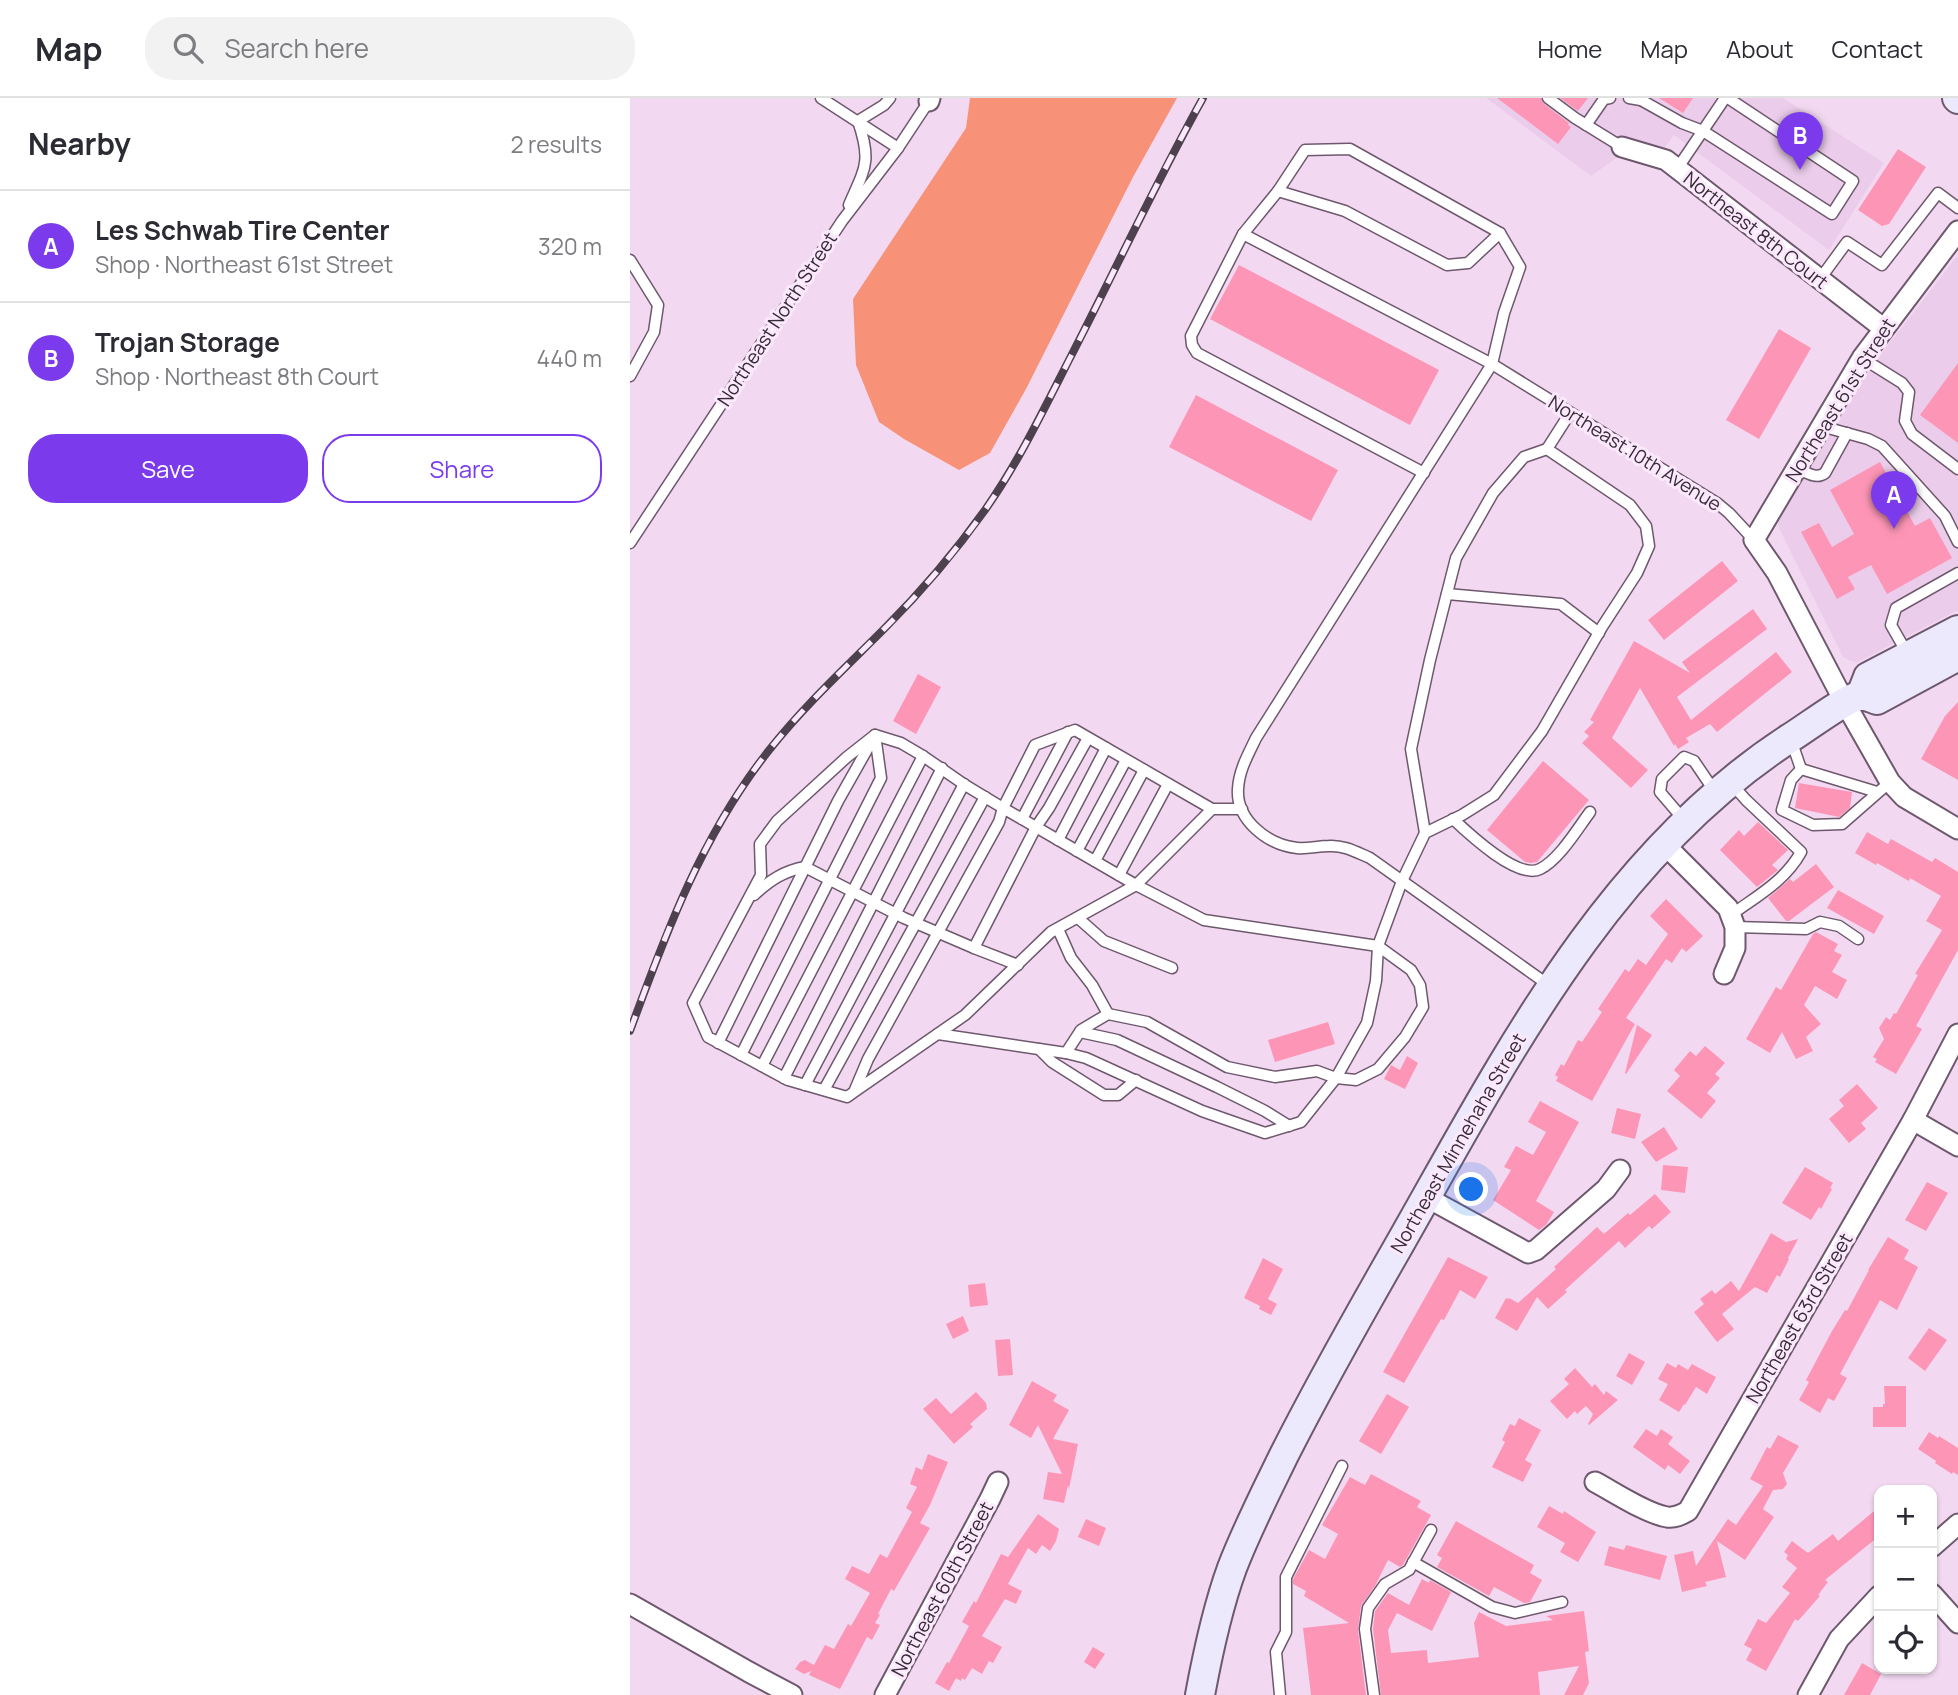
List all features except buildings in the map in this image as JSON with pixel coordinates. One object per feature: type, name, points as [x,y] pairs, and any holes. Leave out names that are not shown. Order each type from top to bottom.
[{"type":"main road","name":"Northeast Minnehaha Street","points":[[1200,1695],[1219,1610],[1233,1567],[1269,1486],[1346,1338],[1501,1066],[1550,986],[1613,900],[1664,844],[1724,789],[1790,738],[1853,699],[1868,677],[1958,631]]},
{"type":"main road","name":"Northeast Minnehaha Street","points":[[1853,699],[1877,699],[1958,656]]},
{"type":"street","name":"Northeast 8th Court","points":[[1622,147],[1666,160],[1883,328]]},
{"type":"street","name":"Northeast 61st Street","points":[[1754,540],[1862,358],[1958,231]]},
{"type":"street","name":"Northeast 10th Avenue","points":[[1754,540],[1853,699],[1883,787]]},
{"type":"street","points":[[1883,787],[1958,829]]},
{"type":"street","points":[[1664,844],[1728,908],[1733,921],[1735,948],[1724,974]]},
{"type":"street","name":"Northeast 63rd Street","points":[[1595,1482],[1656,1514],[1669,1517],[1688,1511],[1913,1120],[1958,1034]]},
{"type":"street","points":[[1913,1120],[1958,1146]]},
{"type":"street","points":[[1426,1198],[1528,1253],[1536,1250],[1596,1198],[1620,1171]]},
{"type":"street","name":"Northeast 60th Street","points":[[885,1695],[998,1482]]},
{"type":"street","points":[[1937,1543],[1958,1524]]},
{"type":"street","points":[[1937,1600],[1958,1623]]},
{"type":"street","points":[[1808,1695],[1839,1639],[1874,1601]]},
{"type":"street","points":[[630,1604],[792,1695]]},
{"type":"lane","points":[[821,98],[898,148]]},
{"type":"lane","points":[[858,121],[884,105],[890,98]]},
{"type":"lane","points":[[1548,98],[1622,147]]},
{"type":"lane","points":[[1586,125],[1604,99],[1610,98]]},
{"type":"lane","points":[[1629,98],[1642,99],[1682,123],[1703,131],[1832,214],[1853,181],[1727,98],[1703,131],[1677,169]]},
{"type":"lane","name":"Northeast North Street","points":[[630,543],[842,221],[898,148],[929,99]]},
{"type":"lane","points":[[842,221],[866,166],[866,143],[858,121]]},
{"type":"lane","points":[[1424,473],[1197,354],[1192,345],[1191,335],[1242,234],[1278,191],[1306,150],[1350,149],[1500,233],[1520,267],[1504,313],[1492,364],[1424,473],[1256,738],[1242,768],[1237,791],[1242,809],[1251,824],[1264,837],[1280,845],[1298,849],[1331,845],[1347,848],[1370,858],[1550,986]]},
{"type":"lane","points":[[1278,191],[1345,211],[1447,265],[1468,263],[1500,233]]},
{"type":"lane","points":[[1820,279],[1847,242],[1882,265],[1938,193],[1958,208]]},
{"type":"lane","name":"Northeast 10th Avenue","points":[[1242,234],[1492,364],[1717,503],[1754,540]]},
{"type":"lane","points":[[630,260],[658,305],[654,332],[630,376]]},
{"type":"lane","points":[[1862,358],[1902,383],[1909,392],[1905,421],[1912,434],[1958,469]]},
{"type":"lane","points":[[938,1034],[1086,1058],[1202,1111],[1265,1133],[1301,1122],[1336,1079],[1367,1023],[1376,981],[1378,946],[1402,881],[1425,833],[1411,749],[1456,558],[1493,493],[1524,457],[1547,449],[1570,413]]},
{"type":"lane","points":[[1821,426],[1868,439],[1882,446],[1945,516],[1958,542]]},
{"type":"lane","points":[[1797,468],[1820,477],[1825,473],[1847,433]]},
{"type":"lane","points":[[1425,833],[1494,795],[1542,731],[1637,573],[1649,546],[1646,526],[1630,505],[1547,449]]},
{"type":"lane","points":[[1909,656],[1891,625],[1896,608],[1958,573]]},
{"type":"lane","points":[[1447,594],[1561,604],[1599,634]]},
{"type":"lane","points":[[854,1092],[869,1059],[999,822],[1003,808],[1035,744],[1075,730],[1212,809],[1242,809]]},
{"type":"lane","points":[[1021,819],[1068,732]]},
{"type":"lane","points":[[875,735],[777,821],[760,844],[761,875],[693,1003],[708,1037],[784,1078],[847,1097],[965,1015],[1051,932],[1136,885],[1212,809]]},
{"type":"lane","points":[[875,735],[901,743],[1021,819],[1136,885],[1204,920],[1378,946],[1411,970],[1420,985],[1423,1007],[1405,1037],[1378,1069],[1356,1080],[1336,1079],[1317,1071],[1275,1077],[1227,1066],[1147,1022],[1108,1014],[1080,1031],[1066,1053]]},
{"type":"lane","points":[[718,1043],[838,800],[875,735]]},
{"type":"lane","points":[[741,1055],[881,778],[875,735]]},
{"type":"lane","points":[[974,948],[1036,827],[1088,738]]},
{"type":"lane","points":[[1790,738],[1801,769]]},
{"type":"lane","points":[[1058,839],[1106,748]]},
{"type":"lane","points":[[762,1066],[923,756]]},
{"type":"lane","points":[[1686,823],[1660,792],[1662,779],[1684,757],[1693,761],[1724,789],[1746,800],[1801,852],[1794,866],[1733,921]]},
{"type":"lane","points":[[1077,851],[1126,760]]},
{"type":"lane","points":[[784,1078],[942,768]]},
{"type":"lane","points":[[1801,769],[1883,787]]},
{"type":"lane","points":[[1801,769],[1791,780],[1782,810],[1813,825],[1842,824],[1883,787]]},
{"type":"lane","points":[[1095,861],[1144,770]]},
{"type":"lane","points":[[805,1085],[964,784]]},
{"type":"lane","points":[[1119,875],[1168,784]]},
{"type":"lane","points":[[824,1090],[985,797]]},
{"type":"lane","points":[[1453,819],[1477,842],[1527,871],[1539,870],[1553,859],[1590,811]]},
{"type":"lane","points":[[746,902],[769,881],[789,870],[805,867],[916,923],[1018,965]]},
{"type":"lane","points":[[1078,918],[1104,941],[1172,968]]},
{"type":"lane","points":[[1733,921],[1806,929],[1821,922],[1839,926],[1858,939]]},
{"type":"lane","points":[[1058,929],[1071,958],[1093,985],[1108,1014]]},
{"type":"lane","points":[[1080,1031],[1117,1040],[1253,1105],[1289,1126]]},
{"type":"lane","points":[[1039,1049],[1052,1062],[1104,1095],[1118,1095],[1136,1080]]},
{"type":"lane","points":[[1280,1695],[1276,1652],[1286,1632],[1286,1577],[1342,1466]]},
{"type":"lane","points":[[1374,1695],[1365,1629],[1368,1608],[1385,1584],[1409,1570],[1431,1530]]},
{"type":"lane","points":[[1413,1562],[1492,1608],[1515,1614],[1562,1602]]},
{"type":"shaded area","points":[[970,98],[1177,98],[1133,177],[1026,389],[990,453],[959,470],[879,422],[856,365],[853,299],[966,128]]},
{"type":"shaded area","points":[[1486,98],[1783,98],[1884,163],[1829,250],[1674,135],[1658,157],[1634,140],[1625,152],[1591,176]]},
{"type":"shaded area","points":[[1958,255],[1958,610],[1858,662],[1851,661],[1843,657],[1778,522],[1865,375]]},
{"type":"railway","points":[[630,1031],[672,920],[725,815],[746,781],[783,733],[898,615],[985,510],[1040,417],[1203,98]]},
{"type":"place","name":"Trojan Storage","points":[[1800,170]]},
{"type":"place","name":"Les Schwab Tire Center","points":[[1894,529]]}]
